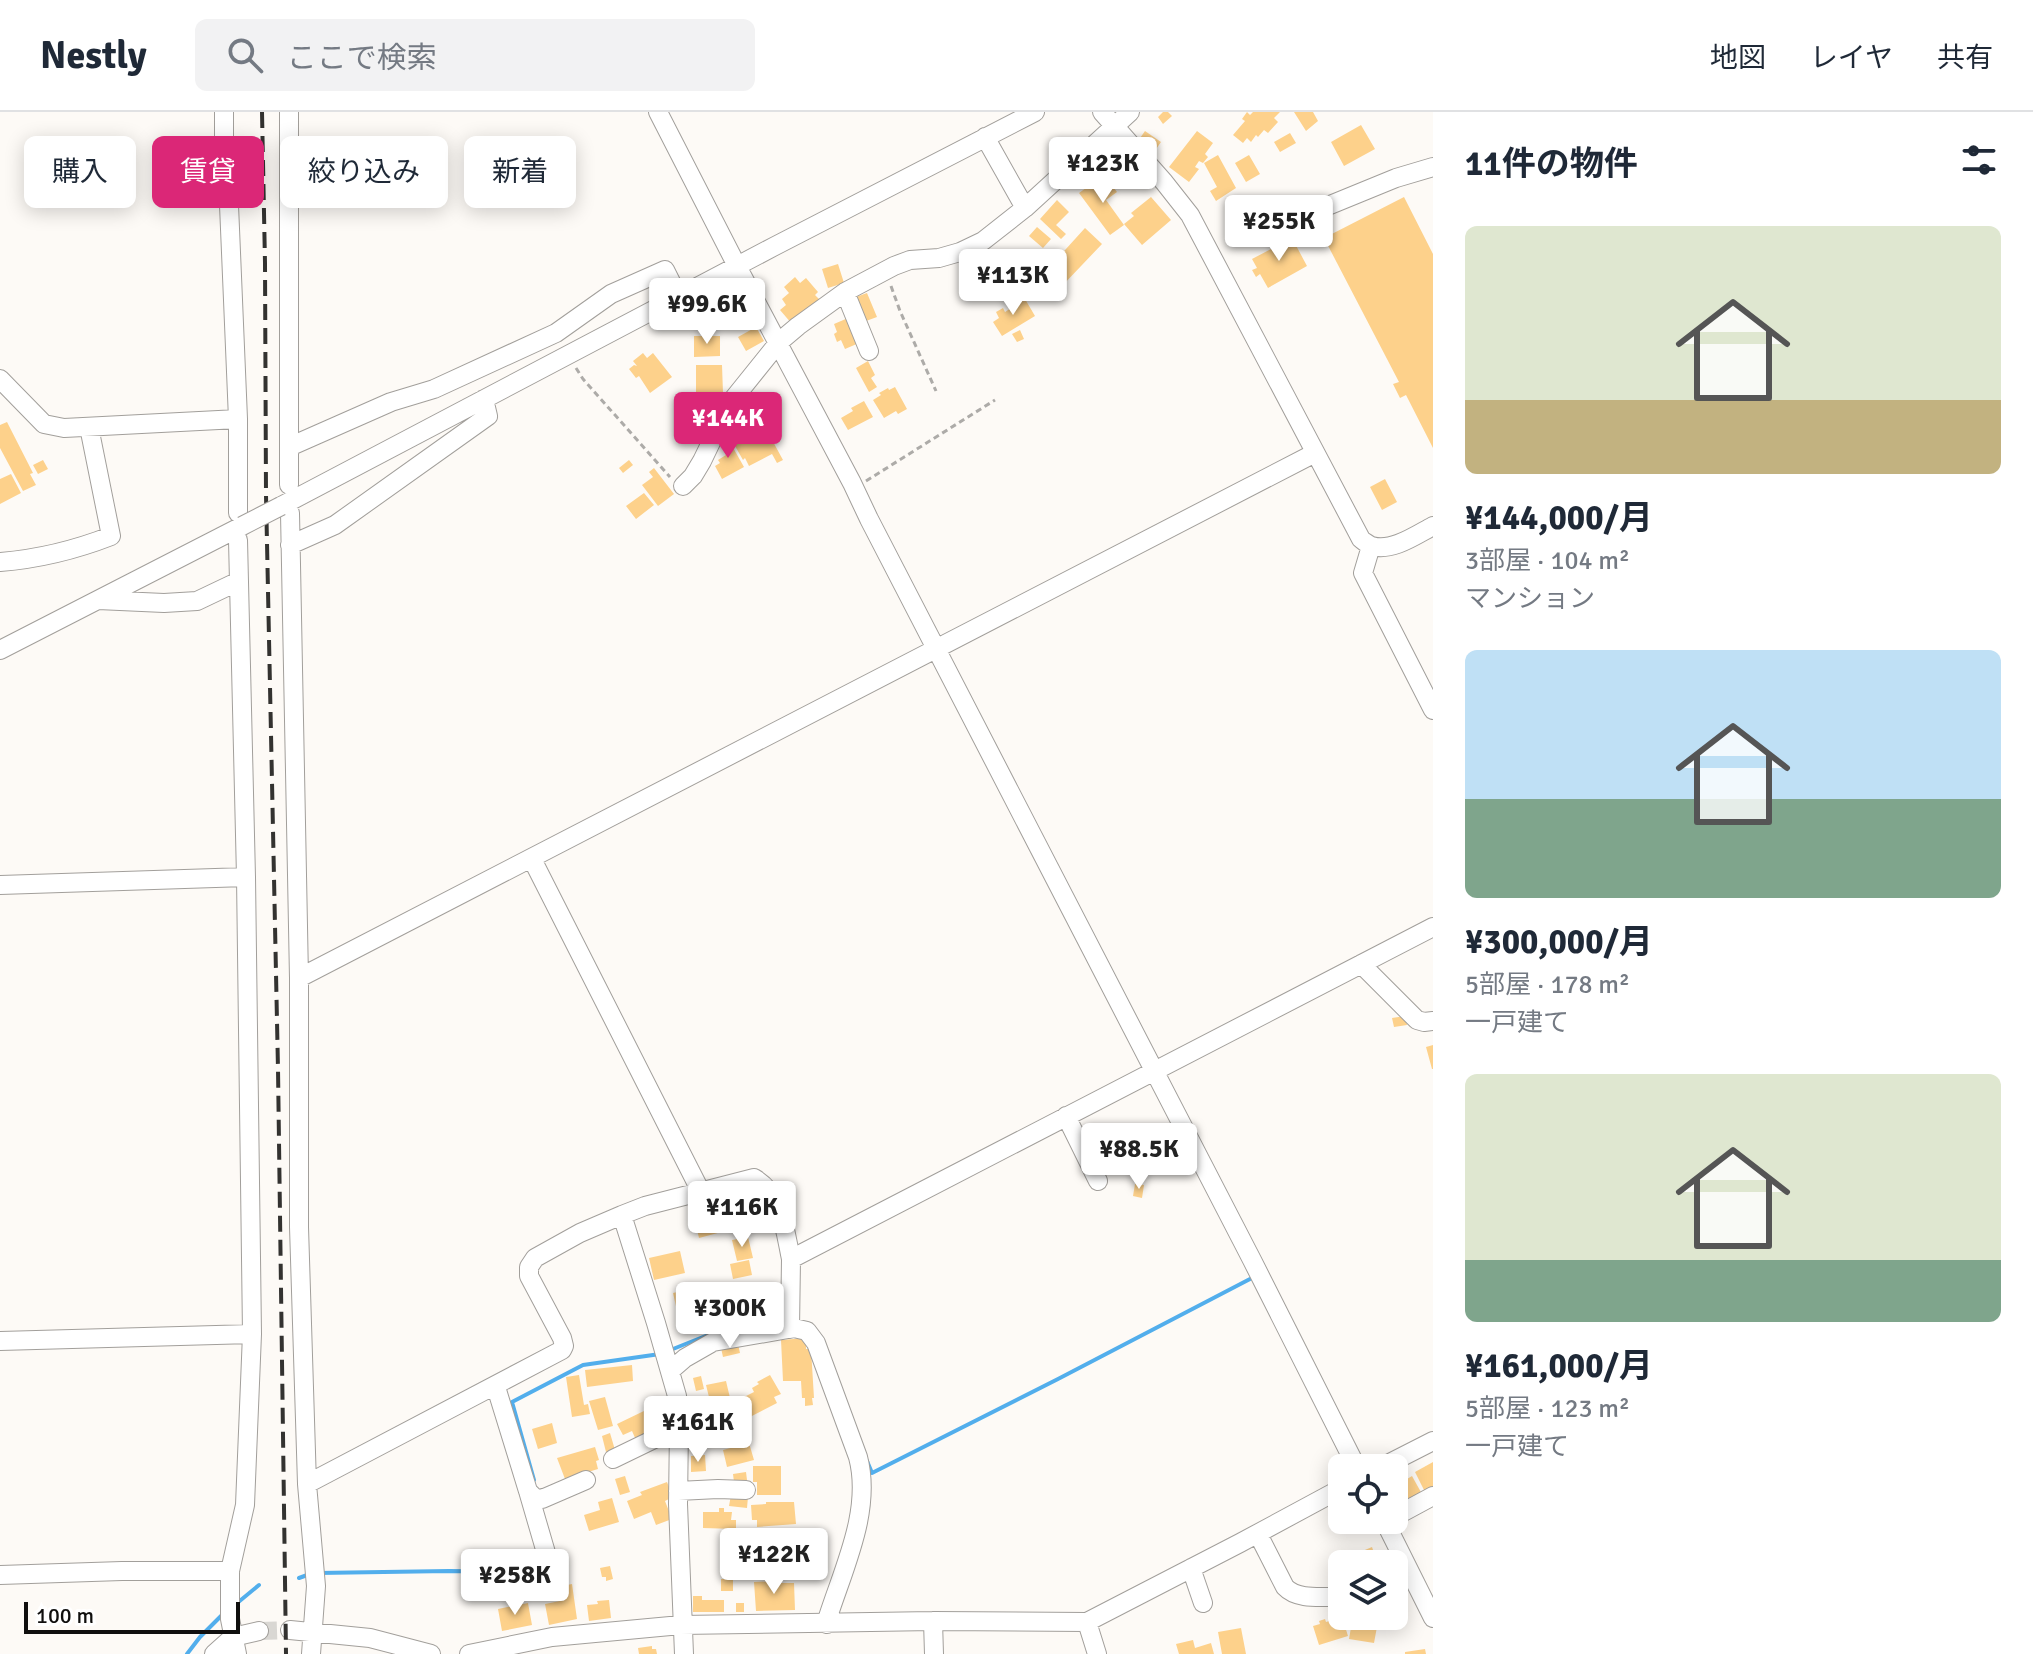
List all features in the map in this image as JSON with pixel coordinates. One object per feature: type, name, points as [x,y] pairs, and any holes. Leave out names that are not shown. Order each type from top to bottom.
[{"type":"street","points":[[224,112],[224,165],[229,205],[238,419],[252,1334],[245,1505],[230,1571],[234,1637]]},
{"type":"street","points":[[289,112],[289,485]]},
{"type":"street","points":[[658,112],[855,488],[1350,1454]]},
{"type":"street","points":[[0,650],[239,526],[286,510],[484,399],[1035,112]]},
{"type":"street","points":[[1102,112],[1190,215],[1361,539],[1371,546],[1395,544],[1433,526]]},
{"type":"street","points":[[683,486],[702,461],[730,403],[779,342],[845,292],[886,271],[910,260],[939,258],[960,252],[983,241],[1025,208],[1130,112]]},
{"type":"street","points":[[985,137],[1025,208]]},
{"type":"street","points":[[1268,221],[1330,205],[1396,178],[1433,167]]},
{"type":"street","points":[[289,447],[391,402],[434,389],[556,333],[611,294],[665,270],[678,296]]},
{"type":"street","points":[[845,292],[869,351]]},
{"type":"street","points":[[0,379],[44,424],[64,428],[238,419]]},
{"type":"street","points":[[290,545],[335,525],[488,416],[484,399]]},
{"type":"street","points":[[0,562],[30,560],[86,546],[111,536],[89,427]]},
{"type":"street","points":[[299,978],[1315,453]]},
{"type":"street","points":[[286,510],[290,545],[299,978],[299,1227],[307,1484],[316,1586],[311,1654]]},
{"type":"street","points":[[1371,546],[1363,573],[1433,710]]},
{"type":"street","points":[[97,600],[197,601],[239,581]]},
{"type":"street","points":[[532,859],[701,1192]]},
{"type":"street","points":[[0,885],[246,877]]},
{"type":"street","points":[[791,1259],[1433,927]]},
{"type":"street","points":[[1361,964],[1417,1020],[1433,1021]]},
{"type":"street","points":[[1066,1116],[1098,1181]]},
{"type":"street","points":[[307,1484],[557,1355],[564,1346],[562,1338],[529,1276],[529,1267],[535,1258],[580,1233],[645,1206],[754,1178],[759,1181],[777,1204],[791,1259],[790,1329]]},
{"type":"street","points":[[622,1215],[677,1396],[684,1654]]},
{"type":"street","points":[[666,1358],[685,1358],[713,1342],[790,1329],[807,1331],[816,1343],[862,1471],[863,1490],[860,1519],[827,1624]]},
{"type":"street","points":[[0,1341],[252,1334]]},
{"type":"street","points":[[496,1387],[549,1563]]},
{"type":"street","points":[[613,1459],[679,1427]]},
{"type":"street","points":[[1407,1454],[1433,1441]]},
{"type":"street","points":[[528,1491],[535,1498],[542,1499],[586,1480]]},
{"type":"street","points":[[678,1491],[746,1490]]},
{"type":"street","points":[[469,1654],[552,1637],[681,1625],[1087,1622],[1328,1496]]},
{"type":"street","points":[[1408,1509],[1433,1496]]},
{"type":"street","points":[[1411,1507],[1433,1512]]},
{"type":"street","points":[[1258,1534],[1290,1593],[1328,1596]]},
{"type":"street","points":[[1394,1534],[1433,1618]]},
{"type":"street","points":[[1191,1568],[1203,1603]]},
{"type":"street","points":[[0,1575],[230,1571]]},
{"type":"street","points":[[933,1621],[934,1654]]},
{"type":"street","points":[[1087,1622],[1097,1654]]},
{"type":"street","points":[[290,1630],[370,1638],[431,1654]]},
{"type":"street","points":[[214,1654],[234,1637],[259,1631]]},
{"type":"path","points":[[886,271],[900,311],[936,391]]},
{"type":"path","points":[[567,355],[583,379],[663,470],[683,486]]},
{"type":"path","points":[[855,488],[995,400]]},
{"type":"building","points":[[1163,112],[1172,116],[1163,124],[1158,117]]},
{"type":"building","points":[[1247,112],[1250,115],[1253,112],[1280,112],[1274,118],[1278,122],[1268,133],[1264,130],[1251,142],[1247,138],[1243,143],[1233,135],[1245,121],[1242,119]]},
{"type":"building","points":[[1294,112],[1313,112],[1318,121],[1306,131]]},
{"type":"building","points":[[1361,125],[1375,149],[1344,166],[1331,142]]},
{"type":"building","points":[[1145,131],[1161,142],[1154,152],[1138,141]]},
{"type":"building","points":[[1197,131],[1213,143],[1205,154],[1208,157],[1203,163],[1199,161],[1195,167],[1199,169],[1189,182],[1169,167]]},
{"type":"building","points":[[1290,133],[1296,143],[1280,152],[1274,142]]},
{"type":"building","points":[[1218,155],[1236,188],[1216,201],[1210,191],[1217,187],[1204,163]]},
{"type":"building","points":[[1249,155],[1260,174],[1246,182],[1235,163]]},
{"type":"building","points":[[1108,180],[1117,192],[1106,200],[1124,225],[1110,235],[1079,193],[1093,183],[1097,188]]},
{"type":"building","points":[[1151,197],[1171,220],[1142,245],[1124,224],[1134,216],[1131,213]]},
{"type":"building","points":[[1404,197],[1433,254],[1433,448],[1406,395],[1400,398],[1393,384],[1399,382],[1324,238]]},
{"type":"building","points":[[1057,200],[1069,212],[1056,225],[1066,234],[1061,239],[1040,219]]},
{"type":"building","points":[[1037,227],[1051,239],[1043,248],[1029,236]]},
{"type":"building","points":[[1085,228],[1102,244],[1062,286],[1046,271]]},
{"type":"building","points":[[1292,238],[1307,266],[1268,288],[1260,274],[1256,277],[1252,270],[1257,268],[1252,259]]},
{"type":"building","points":[[1020,250],[1034,264],[1024,274],[1010,260]]},
{"type":"building","points":[[994,251],[1013,280],[1002,287],[984,257]]},
{"type":"building","points":[[838,264],[844,283],[828,288],[822,269]]},
{"type":"building","points":[[1038,275],[1044,282],[1030,294],[1024,287]]},
{"type":"building","points":[[795,277],[800,283],[806,278],[818,292],[815,295],[820,300],[792,324],[780,310],[786,305],[782,299],[789,293],[784,287]]},
{"type":"building","points":[[867,293],[877,317],[866,321],[856,297]]},
{"type":"building","points":[[1025,299],[1035,316],[1002,336],[993,322],[999,318],[996,312],[1003,308],[1005,312]]},
{"type":"building","points":[[848,318],[859,343],[845,349],[841,340],[837,342],[834,324]]},
{"type":"building","points":[[756,327],[764,341],[746,351],[738,337]]},
{"type":"building","points":[[1020,330],[1024,339],[1017,342],[1012,334]]},
{"type":"building","points":[[694,336],[720,336],[720,356],[694,357]]},
{"type":"building","points":[[643,353],[647,358],[653,353],[672,377],[650,393],[639,376],[636,378],[629,369],[637,366],[633,361]]},
{"type":"building","points":[[868,361],[875,375],[871,378],[877,387],[869,392],[856,368]]},
{"type":"building","points":[[696,365],[722,365],[723,393],[696,393]]},
{"type":"building","points":[[895,387],[907,409],[884,418],[873,400],[881,395],[879,393]]},
{"type":"building","points":[[709,400],[719,400],[719,407],[709,407]]},
{"type":"building","points":[[864,401],[873,417],[848,430],[841,418]]},
{"type":"building","points":[[703,406],[715,413],[702,436],[689,429]]},
{"type":"building","points":[[7,422],[36,485],[23,491],[0,448],[0,425]]},
{"type":"building","points":[[765,427],[783,460],[777,463],[772,454],[749,466],[735,446],[738,438]]},
{"type":"building","points":[[694,434],[703,440],[700,445],[691,440]]},
{"type":"building","points":[[727,437],[744,467],[722,479],[715,466],[726,455],[719,442]]},
{"type":"building","points":[[43,460],[48,469],[38,474],[33,465]]},
{"type":"building","points":[[629,460],[633,465],[623,473],[619,468]]},
{"type":"building","points":[[654,468],[674,494],[658,506],[642,485],[653,477],[649,472]]},
{"type":"building","points":[[11,474],[21,493],[0,504],[0,479]]},
{"type":"building","points":[[1385,479],[1397,502],[1382,510],[1370,487]]},
{"type":"building","points":[[644,493],[654,505],[636,519],[626,506]]},
{"type":"building","points":[[1405,1016],[1407,1025],[1394,1027],[1392,1018]]},
{"type":"building","points":[[1433,1045],[1433,1069],[1432,1069],[1426,1047]]},
{"type":"building","points":[[1135,1184],[1144,1185],[1142,1198],[1133,1196]]},
{"type":"building","points":[[708,1201],[713,1221],[726,1218],[729,1230],[699,1238],[691,1205]]},
{"type":"building","points":[[748,1237],[753,1258],[737,1261],[732,1240]]},
{"type":"building","points":[[680,1251],[685,1273],[654,1280],[649,1258]]},
{"type":"building","points":[[749,1260],[752,1275],[733,1279],[730,1264]]},
{"type":"building","points":[[776,1287],[778,1313],[741,1316],[739,1291]]},
{"type":"building","points":[[690,1289],[691,1294],[710,1289],[715,1310],[696,1314],[697,1321],[680,1324],[673,1293]]},
{"type":"building","points":[[806,1338],[806,1349],[811,1349],[814,1398],[813,1405],[805,1406],[801,1381],[783,1381],[781,1340]]},
{"type":"building","points":[[738,1344],[740,1353],[723,1357],[721,1348]]},
{"type":"building","points":[[632,1365],[633,1381],[587,1387],[585,1370]]},
{"type":"building","points":[[579,1375],[584,1405],[588,1404],[590,1414],[572,1417],[566,1377]]},
{"type":"building","points":[[770,1375],[781,1394],[774,1397],[777,1403],[748,1418],[738,1400],[754,1392],[752,1388],[759,1384],[757,1382]]},
{"type":"building","points":[[701,1376],[704,1389],[696,1391],[693,1378]]},
{"type":"building","points":[[726,1381],[730,1398],[715,1401],[714,1396],[709,1397],[706,1385]]},
{"type":"building","points":[[605,1397],[613,1426],[598,1430],[589,1401]]},
{"type":"building","points":[[651,1403],[654,1408],[661,1405],[670,1424],[636,1440],[632,1431],[623,1435],[617,1424],[646,1410],[645,1407]]},
{"type":"building","points":[[552,1423],[557,1443],[538,1449],[532,1429]]},
{"type":"building","points":[[610,1433],[615,1450],[606,1452],[602,1436]]},
{"type":"building","points":[[749,1443],[754,1460],[727,1467],[723,1450]]},
{"type":"building","points":[[595,1447],[598,1469],[565,1479],[557,1458]]},
{"type":"building","points":[[705,1455],[706,1471],[691,1472],[691,1456]]},
{"type":"building","points":[[1433,1462],[1433,1488],[1425,1492],[1415,1472]]},
{"type":"building","points":[[753,1466],[781,1466],[781,1495],[757,1495]]},
{"type":"building","points":[[746,1472],[747,1480],[734,1482],[733,1474]]},
{"type":"building","points":[[625,1476],[630,1492],[620,1495],[615,1479]]},
{"type":"building","points":[[1412,1476],[1422,1494],[1408,1502],[1408,1478]]},
{"type":"building","points":[[667,1482],[673,1497],[665,1501],[672,1519],[656,1525],[651,1512],[634,1519],[627,1501],[642,1495],[640,1492]]},
{"type":"building","points":[[731,1495],[748,1497],[747,1508],[729,1506]]},
{"type":"building","points":[[612,1498],[619,1522],[589,1531],[584,1515],[600,1510],[598,1502]]},
{"type":"building","points":[[794,1502],[796,1524],[757,1527],[757,1520],[752,1520],[751,1505]]},
{"type":"building","points":[[719,1508],[732,1512],[731,1520],[736,1520],[736,1529],[703,1528],[703,1512],[719,1512]]},
{"type":"building","points":[[783,1531],[801,1532],[798,1570],[780,1569],[782,1544],[778,1543],[778,1536],[783,1536]]},
{"type":"building","points":[[739,1544],[760,1545],[759,1550],[775,1551],[774,1573],[757,1569],[745,1571],[745,1565],[737,1565]]},
{"type":"building","points":[[610,1566],[613,1579],[606,1581],[600,1568]]},
{"type":"building","points":[[721,1579],[733,1579],[733,1591],[721,1591]]},
{"type":"building","points":[[754,1582],[794,1583],[795,1610],[756,1611]]},
{"type":"building","points":[[526,1584],[528,1597],[517,1599],[514,1586]]},
{"type":"building","points":[[572,1584],[577,1619],[549,1625],[545,1604],[565,1600],[562,1586]]},
{"type":"building","points":[[537,1587],[539,1599],[534,1600],[532,1588]]},
{"type":"building","points":[[693,1596],[702,1596],[702,1600],[724,1600],[724,1612],[693,1612]]},
{"type":"building","points":[[609,1600],[611,1618],[589,1621],[587,1605]]},
{"type":"building","points":[[528,1603],[532,1625],[502,1631],[498,1609]]},
{"type":"building","points":[[736,1603],[744,1603],[744,1612],[736,1612]]},
{"type":"building","points":[[1325,1619],[1328,1630],[1346,1630],[1348,1636],[1319,1645],[1313,1626]]},
{"type":"building","points":[[1241,1628],[1246,1654],[1222,1654],[1218,1632]]},
{"type":"building","points":[[1351,1630],[1376,1630],[1374,1643],[1349,1639]]},
{"type":"building","points":[[1193,1640],[1195,1648],[1211,1643],[1214,1654],[1179,1654],[1176,1644]]},
{"type":"building","points":[[652,1646],[657,1654],[639,1654],[638,1648]]},
{"type":"building","points":[[1425,1649],[1426,1654],[1405,1654],[1405,1652]]},
{"type":"waterway","points":[[867,1461],[872,1473],[1250,1279]]},
{"type":"waterway","points":[[717,1333],[786,1316]]},
{"type":"waterway","points":[[668,1351],[708,1335]]},
{"type":"waterway","points":[[534,1480],[512,1402],[583,1365],[660,1354]]},
{"type":"waterway","points":[[318,1573],[542,1572],[558,1568],[557,1561]]},
{"type":"waterway","points":[[299,1578],[310,1574]]},
{"type":"waterway","points":[[236,1604],[259,1585]]},
{"type":"waterway","points":[[187,1654],[223,1614]]},
{"type":"tunnel","points":[[259,1631],[290,1630]]},
{"type":"railway","points":[[262,112],[286,1654]]}]
